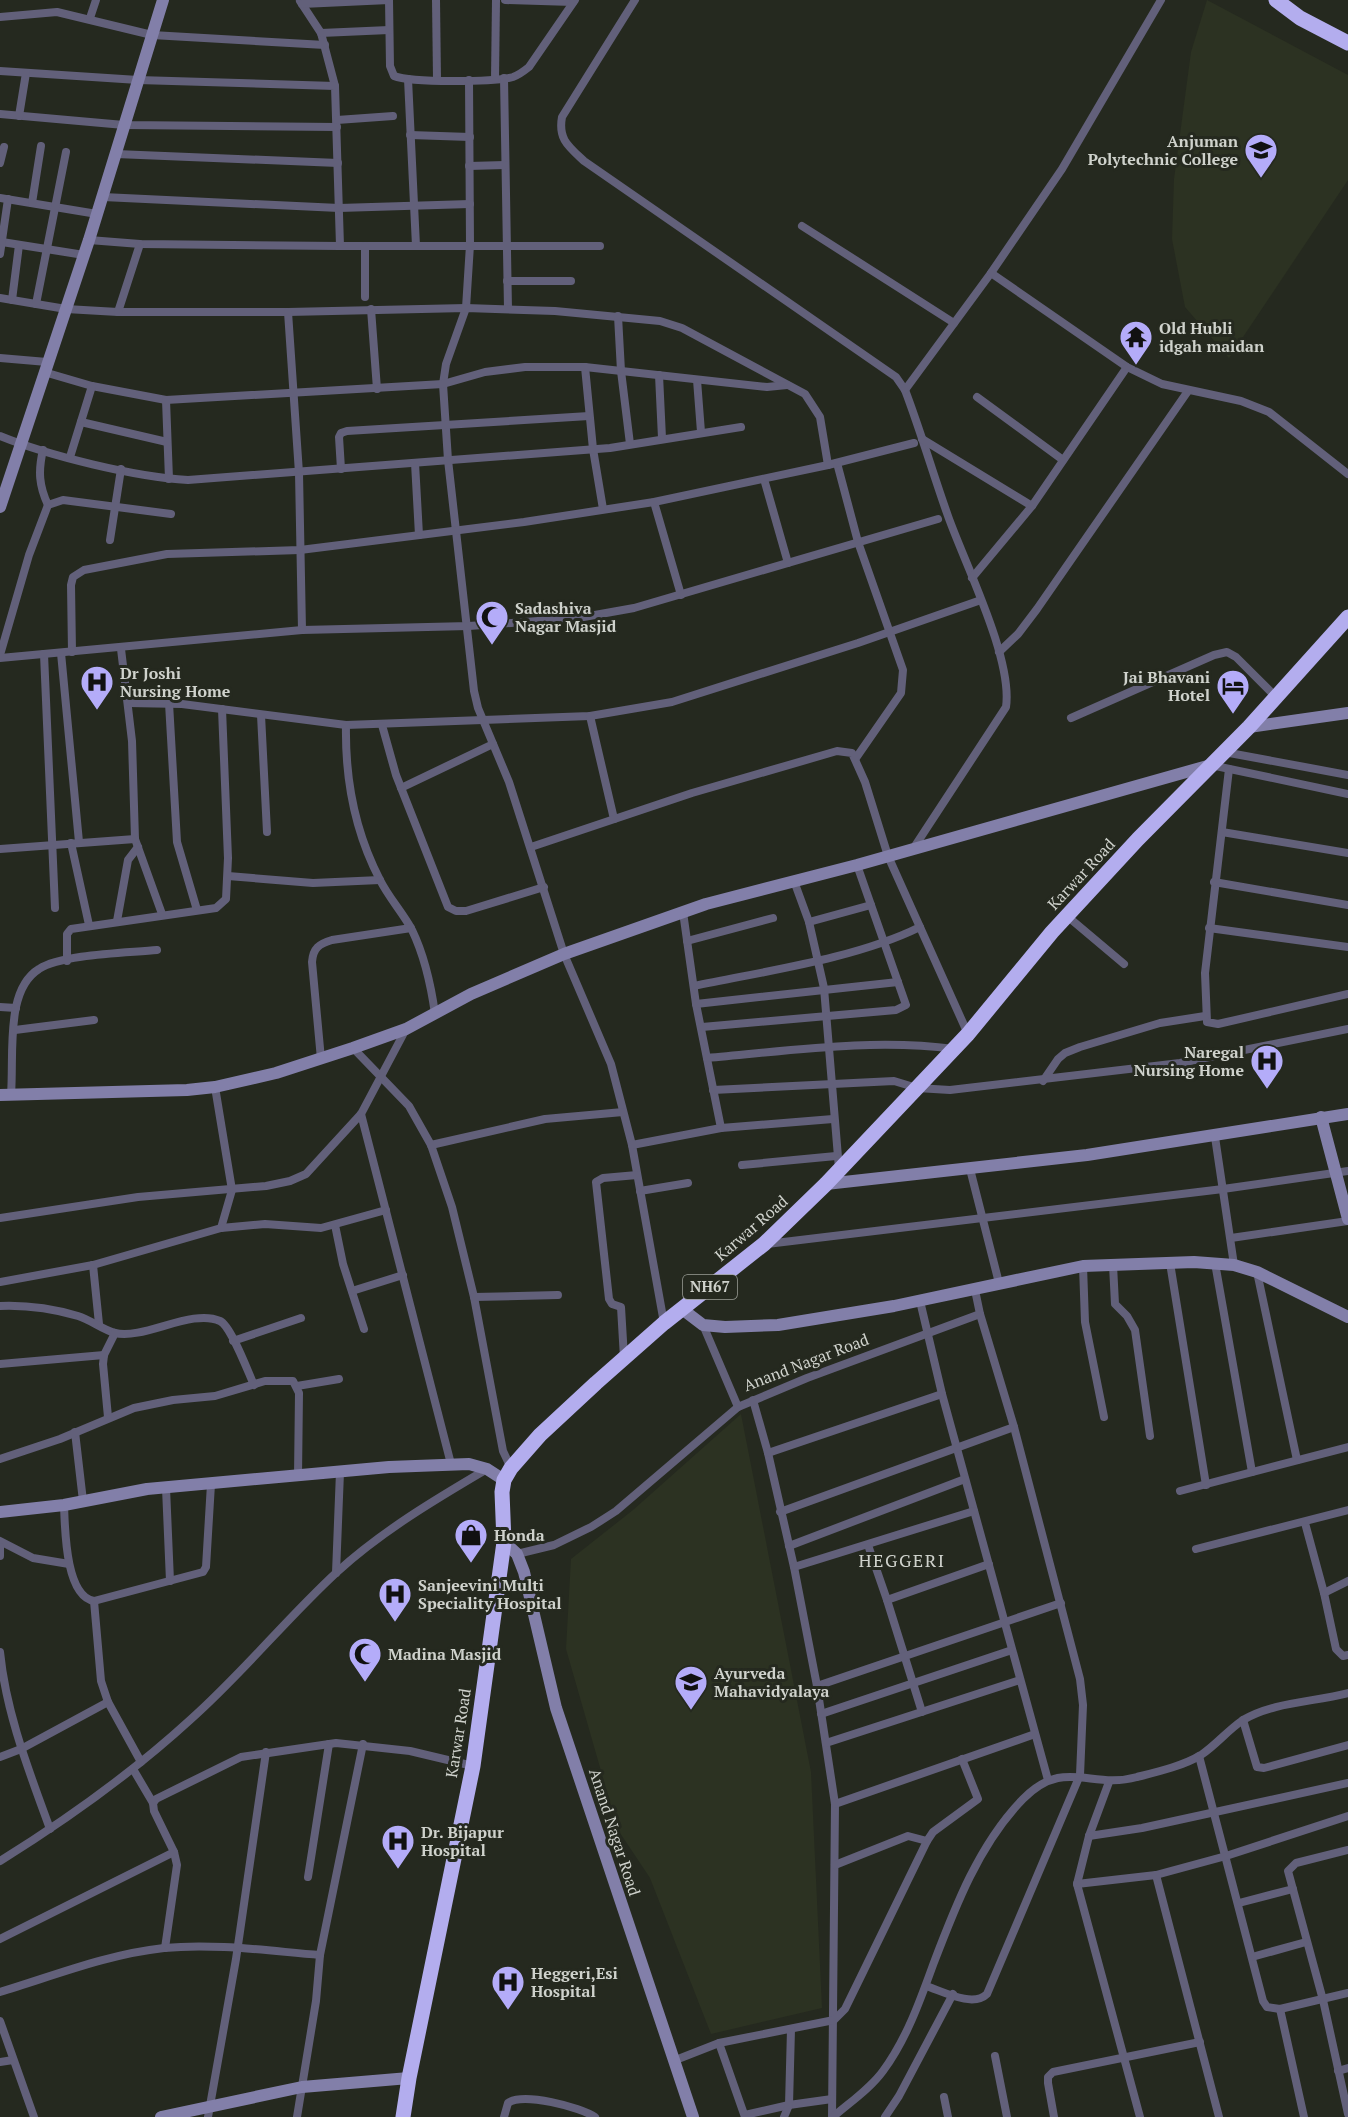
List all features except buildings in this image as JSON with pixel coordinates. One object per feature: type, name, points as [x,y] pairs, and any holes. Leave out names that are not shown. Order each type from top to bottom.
[{"type":"highway","points":[[1276,0],[1300,18],[1348,43]]},
{"type":"highway","name":"Karwar Road","points":[[403,2117],[473,1766],[504,1542],[508,1474],[540,1435],[624,1358],[664,1323],[764,1244],[826,1184],[838,1162],[917,1088],[954,1049],[1067,916],[1249,727],[1348,617]]},
{"type":"street","points":[[90,18],[96,0]]},
{"type":"street","points":[[0,507],[103,197],[163,0]]},
{"type":"street","points":[[301,2],[389,0],[392,73],[399,78],[408,79],[469,80],[514,77],[529,67],[574,1]]},
{"type":"street","points":[[436,0],[437,80]]},
{"type":"street","points":[[496,0],[505,165],[508,309]]},
{"type":"street","points":[[504,0],[574,1]]},
{"type":"street","points":[[635,0],[562,117],[560,130],[563,142],[584,161],[896,377],[905,390],[918,441],[981,600],[999,652],[1008,696],[1006,707],[913,849]]},
{"type":"street","points":[[905,390],[991,273],[1062,169],[1161,0]]},
{"type":"street","points":[[301,2],[321,33],[334,86],[340,246]]},
{"type":"street","points":[[0,17],[42,11],[90,18],[152,35],[325,45]]},
{"type":"street","points":[[321,33],[389,30]]},
{"type":"street","points":[[0,71],[138,80],[334,86]]},
{"type":"street","points":[[19,116],[26,73]]},
{"type":"street","points":[[408,79],[416,246]]},
{"type":"street","points":[[469,80],[470,246],[466,308],[446,364],[442,384],[448,460],[469,626],[474,691],[531,848],[564,954],[611,1064],[632,1145],[664,1323]]},
{"type":"street","points":[[0,114],[124,125],[337,124],[393,116]]},
{"type":"street","points":[[410,135],[470,137]]},
{"type":"street","points":[[33,203],[41,146]]},
{"type":"street","points":[[0,163],[4,147]]},
{"type":"street","points":[[36,304],[66,152]]},
{"type":"street","points":[[116,154],[338,163]]},
{"type":"street","points":[[469,166],[505,165]]},
{"type":"street","points":[[103,197],[339,208],[413,208],[470,204]]},
{"type":"street","points":[[0,254],[4,198],[97,214]]},
{"type":"street","points":[[802,226],[954,323]]},
{"type":"street","points":[[89,240],[140,244],[600,246]]},
{"type":"street","points":[[2,242],[84,255]]},
{"type":"street","points":[[12,300],[19,244]]},
{"type":"street","points":[[118,312],[140,244]]},
{"type":"street","points":[[365,246],[365,297]]},
{"type":"street","points":[[991,273],[1127,368],[1162,384],[1241,401],[1269,411],[1348,474]]},
{"type":"street","points":[[507,281],[571,281]]},
{"type":"street","points":[[0,298],[66,309],[118,312],[288,312],[466,308],[618,316],[660,321],[682,328],[805,394],[820,417],[858,542],[903,670],[901,693],[856,758]]},
{"type":"street","points":[[371,309],[377,389]]},
{"type":"street","points":[[288,312],[299,473],[302,630]]},
{"type":"street","points":[[618,316],[621,371],[630,444]]},
{"type":"street","points":[[0,358],[46,367],[92,386],[166,400],[442,384],[485,372],[525,367],[585,366],[766,387],[787,385]]},
{"type":"street","points":[[585,366],[593,449],[603,509]]},
{"type":"street","points":[[972,578],[1032,506],[1127,368]]},
{"type":"street","points":[[658,375],[662,438]]},
{"type":"street","points":[[697,380],[701,432]]},
{"type":"street","points":[[70,457],[92,386]]},
{"type":"street","points":[[999,652],[1018,634],[1037,609],[1188,391]]},
{"type":"street","points":[[977,397],[1063,460]]},
{"type":"street","points":[[166,400],[169,479]]},
{"type":"street","points":[[341,469],[339,437],[341,433],[589,416]]},
{"type":"street","points":[[81,422],[167,442]]},
{"type":"street","points":[[0,435],[43,450],[121,470],[169,479],[299,473],[593,449],[741,427]]},
{"type":"street","points":[[72,652],[71,585],[77,573],[167,554],[300,550],[654,502],[833,464],[918,441],[1032,506]]},
{"type":"street","points":[[43,450],[39,477],[41,491],[48,505],[29,555],[0,657],[121,649],[302,630],[469,626],[578,618],[634,609],[938,519]]},
{"type":"street","points":[[415,463],[419,535]]},
{"type":"street","points":[[110,540],[121,470]]},
{"type":"street","points":[[764,478],[788,563]]},
{"type":"street","points":[[48,505],[63,500],[171,514]]},
{"type":"street","points":[[654,502],[681,595]]},
{"type":"street","points":[[128,703],[169,703],[346,725],[590,716],[672,702],[891,632],[981,600]]},
{"type":"street","points":[[121,649],[128,703],[136,843],[162,914]]},
{"type":"street","points":[[1071,718],[1214,655],[1227,652],[1236,657],[1276,697]]},
{"type":"street","points":[[61,653],[75,843],[89,924]]},
{"type":"street","points":[[44,654],[55,908]]},
{"type":"street","points":[[169,703],[177,842],[197,910]]},
{"type":"street","points":[[67,961],[68,931],[89,924],[197,910],[222,904],[226,899],[228,876],[222,709]]},
{"type":"street","points":[[1249,727],[1348,713]]},
{"type":"street","points":[[261,715],[267,832]]},
{"type":"street","points":[[590,716],[614,819]]},
{"type":"street","points":[[346,725],[346,758],[354,810],[380,880],[411,928],[422,952],[435,1014]]},
{"type":"street","points":[[382,725],[401,788],[448,907],[456,911],[466,911],[544,887]]},
{"type":"street","points":[[401,788],[493,744]]},
{"type":"street","points":[[531,848],[614,819],[837,751],[852,753],[856,758],[888,856],[968,1034]]},
{"type":"street","points":[[1224,752],[1348,775]]},
{"type":"street","points":[[157,950],[67,961],[40,968],[31,975],[22,987],[16,1008],[6,1095],[215,1087],[276,1073],[406,1029],[471,994],[564,954],[683,912],[1211,765],[1348,794]]},
{"type":"street","points":[[1229,769],[1205,973],[1207,1022],[1218,1023],[1348,994]]},
{"type":"street","points":[[1222,832],[1348,853]]},
{"type":"street","points":[[0,849],[75,843],[136,843]]},
{"type":"street","points":[[117,921],[128,860],[136,843]]},
{"type":"street","points":[[702,1027],[903,1008],[907,1002],[857,865]]},
{"type":"street","points":[[228,876],[313,883],[380,880]]},
{"type":"street","points":[[742,1165],[838,1162],[824,988],[809,922],[795,881]]},
{"type":"street","points":[[1214,882],[1348,905]]},
{"type":"street","points":[[809,922],[871,905]]},
{"type":"street","points":[[683,912],[696,1004],[721,1128]]},
{"type":"street","points":[[1067,916],[1124,964]]},
{"type":"street","points":[[687,941],[773,918]]},
{"type":"street","points":[[694,986],[819,959],[883,941],[920,927]]},
{"type":"street","points":[[321,1059],[312,962],[315,950],[320,944],[332,940],[411,928]]},
{"type":"street","points":[[1209,928],[1348,947]]},
{"type":"street","points":[[696,1004],[824,988],[898,982]]},
{"type":"street","points":[[0,1008],[16,1008]]},
{"type":"street","points":[[1043,1080],[1065,1053],[1080,1047],[1160,1023],[1205,1016]]},
{"type":"street","points":[[15,1030],[94,1020]]},
{"type":"street","points":[[0,1218],[138,1197],[232,1190],[290,1181],[306,1174],[361,1114],[406,1029]]},
{"type":"street","points":[[713,1090],[894,1081],[917,1088],[950,1090],[1180,1063],[1348,1029]]},
{"type":"street","points":[[707,1058],[830,1048],[928,1045],[954,1049]]},
{"type":"street","points":[[0,1512],[64,1505],[166,1488],[340,1472],[451,1464],[508,1474],[474,1297],[452,1207],[431,1145],[409,1106],[353,1048]]},
{"type":"street","points":[[215,1087],[232,1190],[221,1228]]},
{"type":"street","points":[[431,1145],[545,1119],[623,1112]]},
{"type":"street","points":[[361,1114],[451,1464]]},
{"type":"street","points":[[826,1184],[970,1169],[1215,1137],[1348,1114]]},
{"type":"street","points":[[1231,1238],[1348,1220],[1321,1117]]},
{"type":"street","points":[[632,1145],[721,1128],[833,1119]]},
{"type":"street","points":[[1215,1137],[1234,1265]]},
{"type":"street","points":[[970,1169],[999,1283]]},
{"type":"street","points":[[764,1244],[984,1219],[1348,1171]]},
{"type":"street","points":[[624,1358],[621,1307],[612,1304],[609,1299],[596,1182],[603,1178],[637,1175]]},
{"type":"street","points":[[640,1191],[688,1183]]},
{"type":"street","points":[[0,1282],[93,1265],[221,1228],[265,1224],[321,1228],[386,1210]]},
{"type":"street","points":[[335,1224],[343,1264],[364,1329]]},
{"type":"street","points":[[1170,1263],[1206,1485]]},
{"type":"street","name":"Anand Nagar Road","points":[[704,1325],[725,1327],[778,1325],[920,1301],[1083,1266],[1170,1263],[1234,1265],[1257,1272],[1348,1317]]},
{"type":"street","points":[[1215,1263],[1252,1472]]},
{"type":"street","points":[[93,1265],[99,1324]]},
{"type":"street","points":[[1113,1265],[1115,1304],[1127,1316],[1135,1330],[1150,1436]]},
{"type":"street","points":[[1083,1266],[1085,1322],[1104,1417]]},
{"type":"street","points":[[1257,1272],[1297,1460]]},
{"type":"street","points":[[352,1291],[403,1275]]},
{"type":"street","points":[[926,1986],[977,2000],[987,1994],[1084,1776],[1083,1705],[1080,1678],[1014,1427],[975,1290]]},
{"type":"street","points":[[474,1297],[558,1295]]},
{"type":"street","points":[[920,1301],[942,1394],[1048,1779]]},
{"type":"street","points":[[0,1306],[76,1315],[115,1333],[146,1330],[179,1321],[217,1320],[226,1326],[254,1385]]},
{"type":"street","points":[[682,1309],[704,1325],[738,1407]]},
{"type":"street","name":"Anand Nagar Road","points":[[693,2117],[556,1708],[518,1554],[554,1545],[608,1516],[738,1407],[980,1314]]},
{"type":"street","points":[[233,1341],[301,1318]]},
{"type":"street","points":[[108,1418],[104,1355],[115,1333]]},
{"type":"street","points":[[0,1364],[104,1355]]},
{"type":"street","points":[[0,1459],[134,1408],[172,1400],[215,1396],[284,1379],[293,1381],[297,1386],[298,1476]]},
{"type":"street","points":[[297,1386],[339,1379]]},
{"type":"street","points":[[768,1453],[942,1394]]},
{"type":"street","points":[[753,1400],[768,1453],[794,1567],[817,1686],[835,1804],[832,2117]]},
{"type":"street","points":[[780,1512],[1014,1427]]},
{"type":"street","points":[[75,1432],[83,1501]]},
{"type":"street","points":[[1180,1491],[1348,1447]]},
{"type":"street","points":[[0,1861],[133,1769],[242,1672],[336,1573],[364,1549],[449,1491],[487,1469]]},
{"type":"street","points":[[336,1573],[340,1472]]},
{"type":"street","points":[[789,1546],[965,1479]]},
{"type":"street","points":[[64,1505],[69,1564],[80,1592],[85,1598],[94,1601],[196,1574],[206,1567],[211,1484]]},
{"type":"street","points":[[166,1488],[170,1581]]},
{"type":"street","points":[[794,1567],[974,1510]]},
{"type":"street","points":[[1196,1549],[1348,1510]]},
{"type":"street","points":[[1305,1522],[1336,1649],[1343,1656],[1348,1655]]},
{"type":"street","points":[[0,1541],[33,1558],[69,1564]]},
{"type":"street","points":[[504,1542],[518,1554]]},
{"type":"street","points":[[868,1545],[922,1712]]},
{"type":"street","points":[[0,1547],[0,1556]]},
{"type":"street","points":[[887,1600],[989,1564]]},
{"type":"street","points":[[1324,1593],[1348,1581]]},
{"type":"street","points":[[94,1601],[101,1681],[108,1702],[141,1762]]},
{"type":"street","points":[[817,1686],[1061,1603]]},
{"type":"street","points":[[821,1714],[1012,1650]]},
{"type":"street","points":[[0,1652],[3,1691],[50,1828]]},
{"type":"street","points":[[826,1743],[1020,1680]]},
{"type":"street","points":[[832,2117],[882,2073],[893,2057],[926,1986],[972,1875],[994,1831],[1024,1797],[1048,1779],[1084,1776],[1106,1782],[1135,1778],[1199,1756],[1243,1720],[1278,1707],[1348,1693]]},
{"type":"street","points":[[0,1757],[21,1749],[108,1702]]},
{"type":"street","points":[[1243,1720],[1257,1767],[1264,1768],[1348,1745]]},
{"type":"street","points":[[835,1804],[1035,1734]]},
{"type":"street","points":[[153,1803],[156,1799],[216,1767],[241,1757],[329,1744],[363,1744],[410,1751],[473,1766]]},
{"type":"street","points":[[308,1876],[329,1744]]},
{"type":"street","points":[[297,2117],[316,2001],[320,1955],[363,1744]]},
{"type":"street","points":[[209,2112],[237,1948],[266,1752]]},
{"type":"street","points":[[1199,1756],[1263,2001],[1267,2007],[1280,2009],[1348,1994]]},
{"type":"street","points":[[673,2061],[719,2043],[834,2020],[852,1998],[933,1832],[978,1799],[962,1760]]},
{"type":"street","points":[[133,1769],[153,1803],[174,1852],[177,1876],[165,1948]]},
{"type":"street","points":[[1106,1782],[1077,1884],[1126,2056],[1140,2117]]},
{"type":"street","points":[[1089,1836],[1215,1814],[1348,1783]]},
{"type":"street","points":[[1077,1884],[1156,1875],[1226,1856],[1348,1816]]},
{"type":"street","points":[[835,1865],[908,1836],[927,1842]]},
{"type":"street","points":[[0,1939],[174,1852]]},
{"type":"street","points":[[1348,1852],[1290,1866],[1288,1871],[1323,2000],[1348,2114]]},
{"type":"street","points":[[1156,1875],[1220,2117]]},
{"type":"street","points":[[1239,1903],[1293,1889]]},
{"type":"street","points":[[1252,1957],[1306,1942]]},
{"type":"street","points":[[0,1992],[126,1954],[165,1948],[237,1948],[320,1955]]},
{"type":"street","points":[[885,2117],[899,2096],[953,1994]]},
{"type":"street","points":[[1280,2009],[1304,2117]]},
{"type":"street","points":[[0,2021],[34,2117]]},
{"type":"street","points":[[784,2117],[789,2105],[791,2029]]},
{"type":"street","points":[[1054,2117],[1048,2083],[1050,2074],[1200,2042]]},
{"type":"street","points":[[719,2043],[745,2116],[789,2105],[832,2099]]},
{"type":"street","points":[[995,2055],[1006,2117]]},
{"type":"street","points":[[0,2062],[14,2060]]},
{"type":"street","points":[[1338,2071],[1348,2068]]},
{"type":"street","points":[[160,2117],[209,2112],[302,2087],[409,2078]]},
{"type":"street","points":[[945,2097],[948,2117]]},
{"type":"street","points":[[504,2117],[508,2103],[521,2098],[571,2107],[595,2117]]},
{"type":"shaded area","name":"Anjuman Polytechnic College","points":[[1207,0],[1348,75],[1348,180],[1229,358],[1185,307],[1172,239],[1174,179],[1191,52]]},
{"type":"shaded area","name":"Ayurveda Mahavidyalaya","points":[[741,1414],[811,1772],[822,2008],[711,2034],[650,1878],[618,1830],[566,1649],[571,1559],[633,1510]]},
{"type":"place","name":"Anjuman Polytechnic College","points":[[1261,179]]},
{"type":"place","name":"Old Hubli idgah maidan","points":[[1136,366]]},
{"type":"place","name":"Sadashiva Nagar Masjid","points":[[492,646]]},
{"type":"place","name":"Dr Joshi Nursing Home","points":[[97,711]]},
{"type":"place","name":"Jai Bhavani Hotel","points":[[1233,715]]},
{"type":"place","name":"Naregal Nursing Home","points":[[1267,1090]]},
{"type":"place","name":"Honda","points":[[471,1564]]},
{"type":"place","name":"Sanjeevini Multi Speciality Hospital","points":[[395,1623]]},
{"type":"place","name":"Madina Masjid","points":[[365,1683]]},
{"type":"place","name":"Ayurveda Mahavidyalaya","points":[[691,1711]]},
{"type":"place","name":"Dr. Bijapur Hospital","points":[[398,1870]]},
{"type":"place","name":"Heggeri,Esi Hospital","points":[[508,2011]]},
{"type":"district","name":"HEGGERI","points":[[902,1561]]}]
